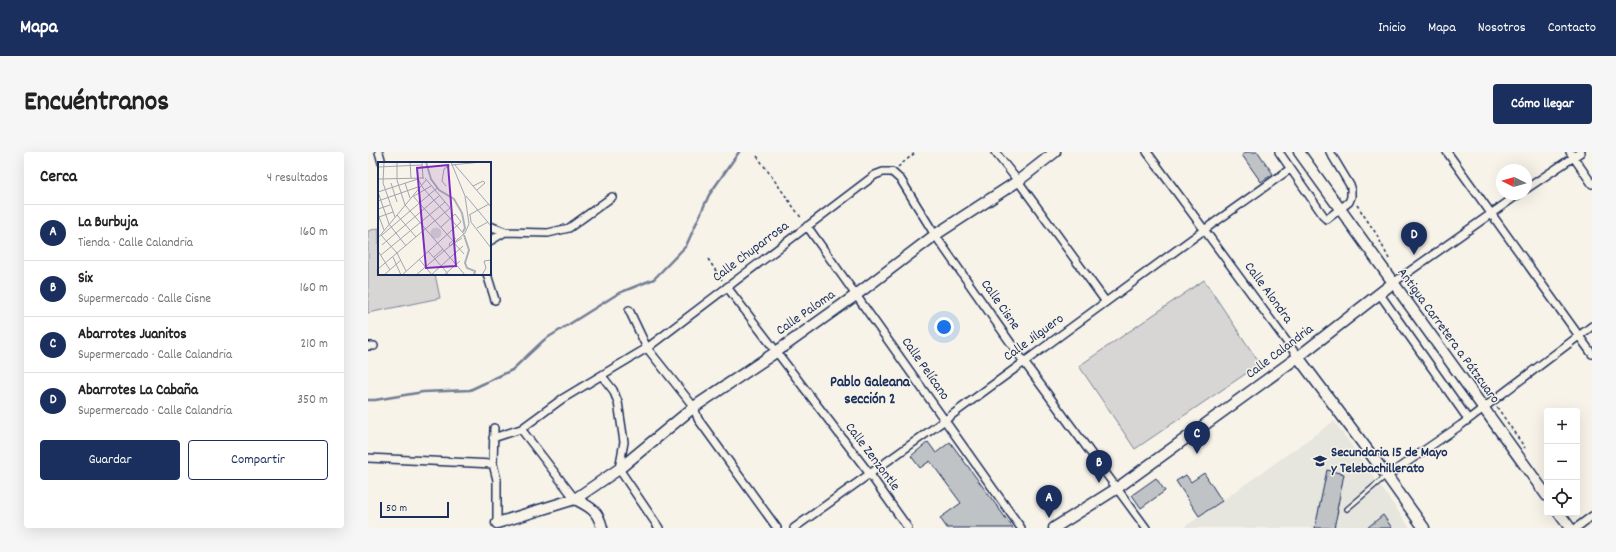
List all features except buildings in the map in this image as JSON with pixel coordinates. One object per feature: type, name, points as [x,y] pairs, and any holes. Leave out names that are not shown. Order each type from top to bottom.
[{"type":"street","points":[[379,152],[382,162]]},
{"type":"street","points":[[995,152],[1018,180],[1106,302]]},
{"type":"street","name":"Calle Paloma","points":[[497,526],[575,499],[620,469],[694,407],[776,352],[856,295],[936,234],[1018,180],[1055,152]]},
{"type":"street","name":"Calle Alondra","points":[[1148,152],[1424,528]]},
{"type":"street","points":[[1278,152],[1325,218],[1330,218],[1349,202],[1351,197],[1351,187],[1330,152]]},
{"type":"street","name":"Antigua Carretera a Pátzcuaro","points":[[1299,152],[1544,492]]},
{"type":"street","points":[[1447,152],[1592,354]]},
{"type":"street","points":[[1532,185],[1572,155],[1581,152]]},
{"type":"street","points":[[1572,155],[1592,184]]},
{"type":"street","name":"Calle Jilguero","points":[[794,528],[1290,169]]},
{"type":"street","name":"Calle Chuparrosa","points":[[521,430],[562,400],[648,348],[875,175],[883,172],[892,172]]},
{"type":"street","name":"Calle Cisne","points":[[892,172],[901,180],[936,234],[1024,362],[1146,528]]},
{"type":"street","points":[[491,226],[505,232],[548,233],[569,228],[612,197]]},
{"type":"street","name":"Calle Calandria","points":[[1054,528],[1116,489],[1298,357],[1393,282],[1510,200]]},
{"type":"street","name":"Calle Pelícano","points":[[807,226],[1021,528]]},
{"type":"street","points":[[491,241],[505,232]]},
{"type":"street","points":[[487,275],[495,300]]},
{"type":"street","name":"Calle Zenzontle","points":[[727,287],[869,473],[908,528]]},
{"type":"street","points":[[1379,293],[1468,419]]},
{"type":"street","points":[[629,310],[648,348],[694,407],[698,419],[777,528]]},
{"type":"street","points":[[1387,476],[1468,419],[1592,326]]},
{"type":"street","points":[[602,376],[613,390],[618,402],[624,442],[620,469],[660,528]]},
{"type":"street","points":[[685,415],[698,419]]},
{"type":"street","points":[[494,428],[492,464],[497,480],[497,526]]},
{"type":"street","points":[[493,438],[521,430],[575,499],[592,508],[603,526]]},
{"type":"street","points":[[368,458],[492,464]]},
{"type":"street","points":[[1561,516],[1570,528]]},
{"type":"street","points":[[1576,528],[1592,516]]},
{"type":"lane","points":[[1347,509],[1387,476]]},
{"type":"path","points":[[892,172],[916,152]]},
{"type":"path","points":[[757,156],[807,226]]},
{"type":"path","points":[[1351,197],[1377,235],[1389,260]]},
{"type":"path","points":[[708,259],[727,287]]},
{"type":"path","points":[[1469,370],[1529,453]]},
{"type":"shaded area","points":[[378,228],[378,275],[435,275],[440,298],[368,313],[368,231]]},
{"type":"shaded area","points":[[1204,280],[1260,364],[1135,449],[1079,366]]},
{"type":"shaded area","name":"Secundaria 15 de Mayo y Telebachillerato","points":[[1334,421],[1410,528],[1183,528],[1222,501]]},
{"type":"waterway","points":[[368,400],[423,392],[470,390],[512,370],[544,340],[619,293],[654,279],[686,246],[709,195],[739,152]]},
{"type":"place","name":"Abarrotes La Cabaña","points":[[1414,255]]},
{"type":"place","name":"Abarrotes Juanitos","points":[[1197,454]]},
{"type":"place","name":"Secundaria 15 de Mayo y Telebachillerato","points":[[1320,461]]},
{"type":"place","name":"Six","points":[[1099,483]]},
{"type":"place","name":"La Burbuja","points":[[1049,518]]},
{"type":"district","name":"Pablo Galeana sección 2","points":[[870,392]]}]
